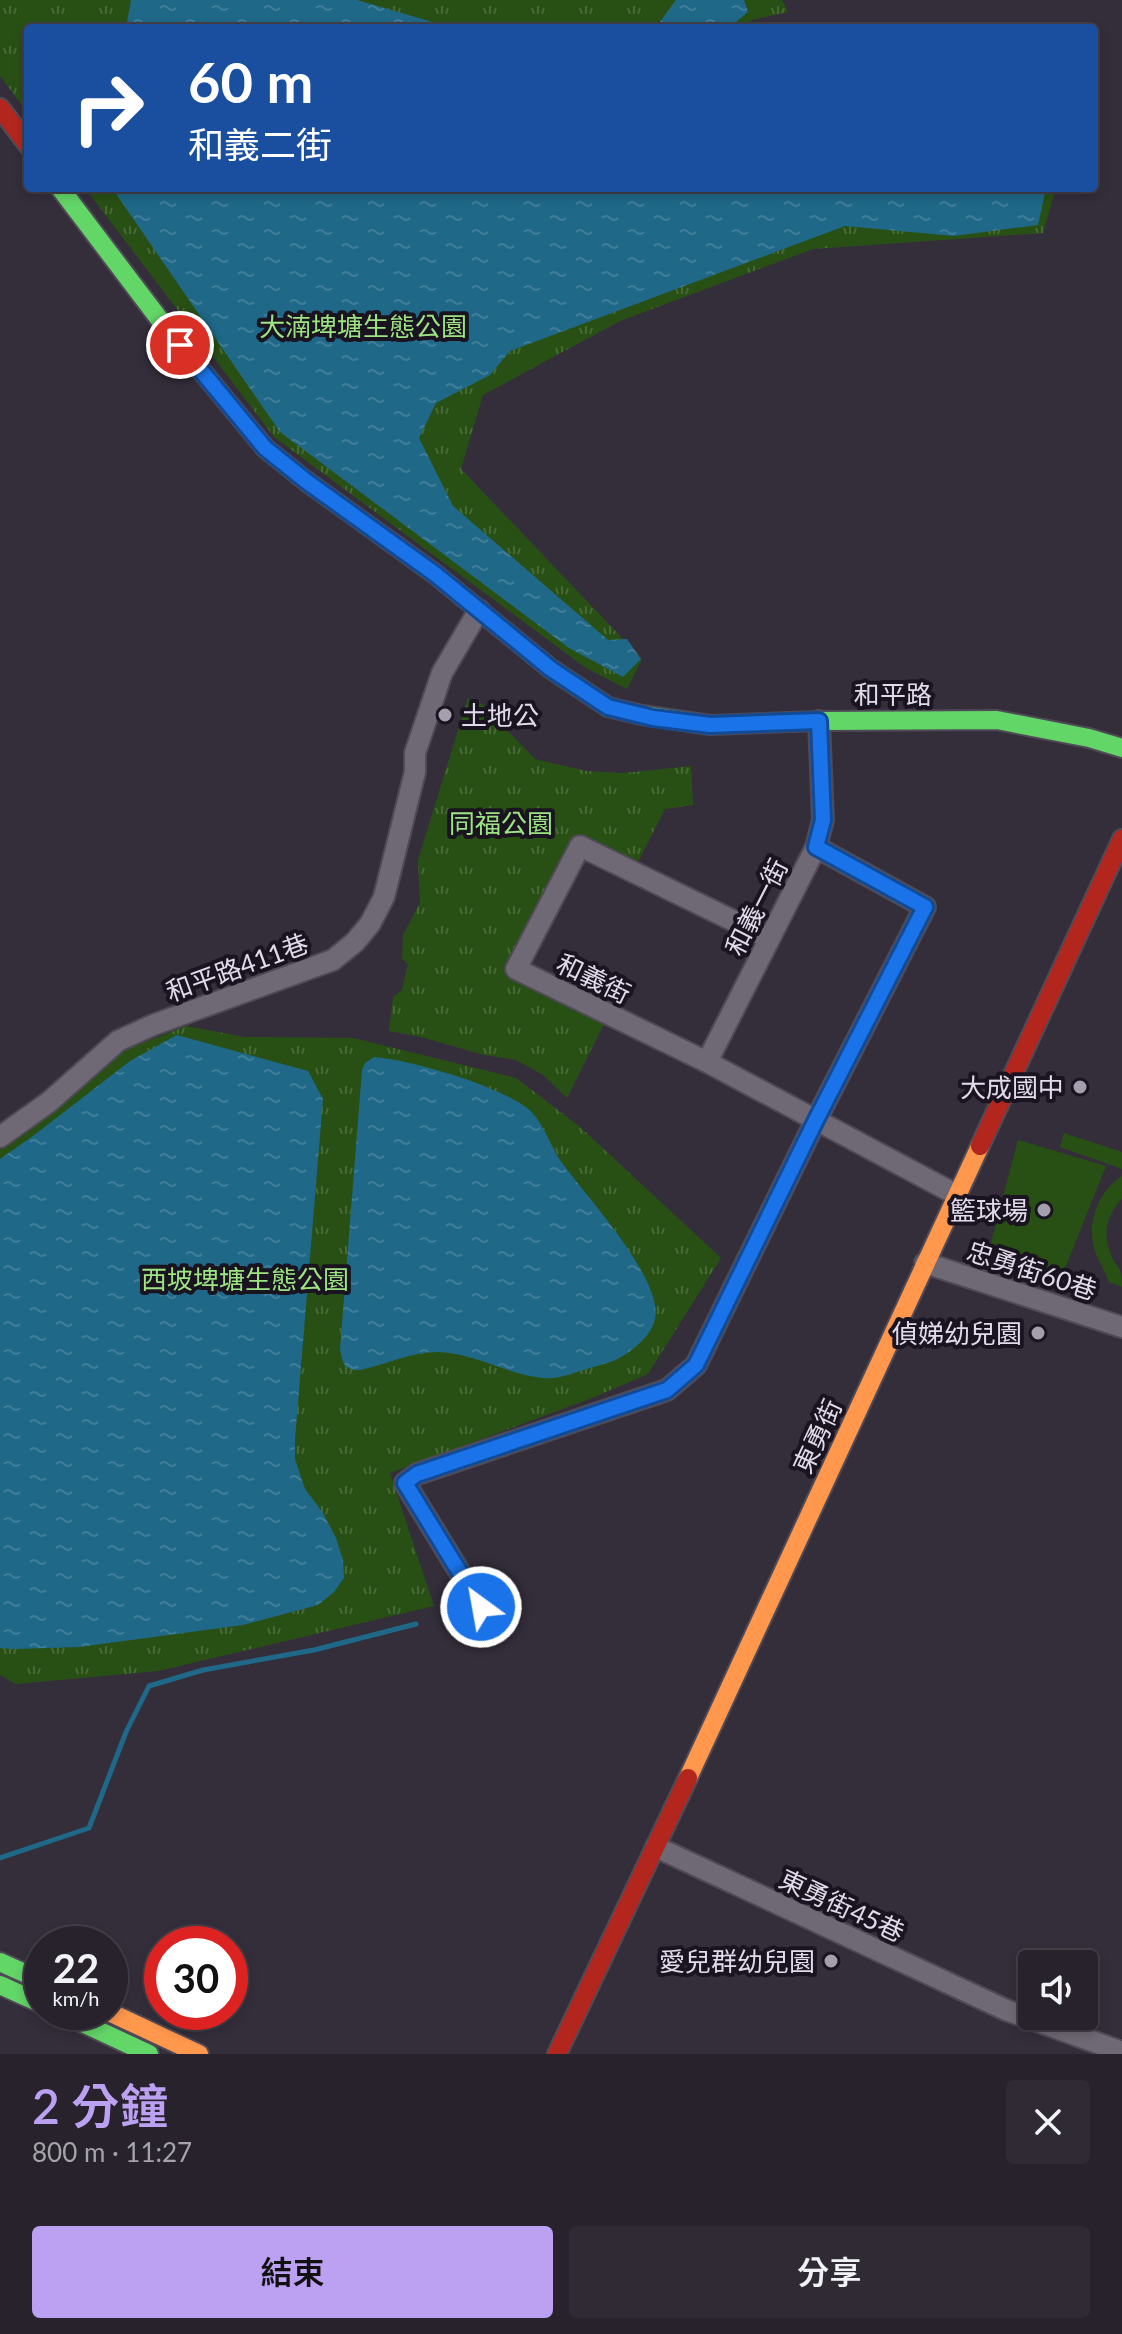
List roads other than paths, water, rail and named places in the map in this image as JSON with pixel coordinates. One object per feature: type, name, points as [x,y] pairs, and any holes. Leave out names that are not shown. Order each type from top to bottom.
[{"type":"street","points":[[0,108],[24,140]]},
{"type":"street","name":"和平路","points":[[63,192],[163,324],[265,448],[435,574],[551,669],[608,707],[653,718],[710,725],[997,720],[1089,738],[1122,748]]},
{"type":"street","name":"和平路411巷","points":[[0,1137],[49,1102],[118,1041],[153,1025],[333,960],[355,942],[370,924],[384,897],[415,772],[415,753],[442,673],[479,610]]},
{"type":"street","name":"和義一街","points":[[707,1062],[816,847],[823,820],[819,721]]},
{"type":"street","name":"東勇街","points":[[557,2054],[656,1847],[1122,839]]},
{"type":"street","name":"和義街","points":[[769,938],[580,846],[516,969],[707,1062],[957,1195]]},
{"type":"street","points":[[481,1607],[405,1483],[417,1474],[667,1390],[696,1365],[925,907],[816,847]]},
{"type":"street","name":"忠勇街60巷","points":[[925,1263],[1122,1327]]},
{"type":"street","name":"東勇街45巷","points":[[656,1847],[1006,2010],[1122,2052]]},
{"type":"street","points":[[0,1962],[24,1973]]},
{"type":"street","points":[[0,1985],[24,1996]]},
{"type":"street","points":[[128,2021],[199,2054]]},
{"type":"street","points":[[98,2030],[149,2054]]},
{"type":"water","points":[[131,0],[357,0],[439,24],[127,24]]},
{"type":"water","points":[[676,0],[744,0],[748,12],[734,24],[658,24]]},
{"type":"water","name":"大湳埤塘生態公園","points":[[115,192],[1045,192],[1038,225],[954,236],[845,226],[510,351],[490,375],[436,403],[419,438],[453,506],[608,640],[627,639],[641,659],[623,677],[569,648],[280,432]]},
{"type":"water","points":[[177,1035],[308,1071],[323,1099],[295,1459],[305,1489],[336,1538],[343,1560],[344,1578],[334,1592],[318,1605],[243,1625],[79,1647],[0,1648],[0,1159],[130,1061]]},
{"type":"water","points":[[374,1057],[409,1063],[472,1081],[509,1097],[535,1116],[560,1160],[620,1237],[647,1282],[654,1302],[655,1319],[637,1345],[610,1362],[549,1378],[438,1352],[360,1370],[345,1365],[340,1349],[362,1070],[365,1063]]},
{"type":"waterway","points":[[0,1858],[89,1828],[126,1732],[149,1686],[203,1670],[314,1650],[416,1624]]},
{"type":"place","name":"土地公","points":[[445,715]]},
{"type":"place","name":"大成國中","points":[[1080,1087]]},
{"type":"place","name":"籃球場","points":[[1044,1210]]},
{"type":"place","name":"偵娣幼兒園","points":[[1038,1333]]},
{"type":"place","name":"愛兒群幼兒園","points":[[831,1961]]},
{"type":"park label","name":"同福公園","points":[[501,823]]},
{"type":"park label","name":"西坡埤塘生態公園","points":[[245,1279]]}]
